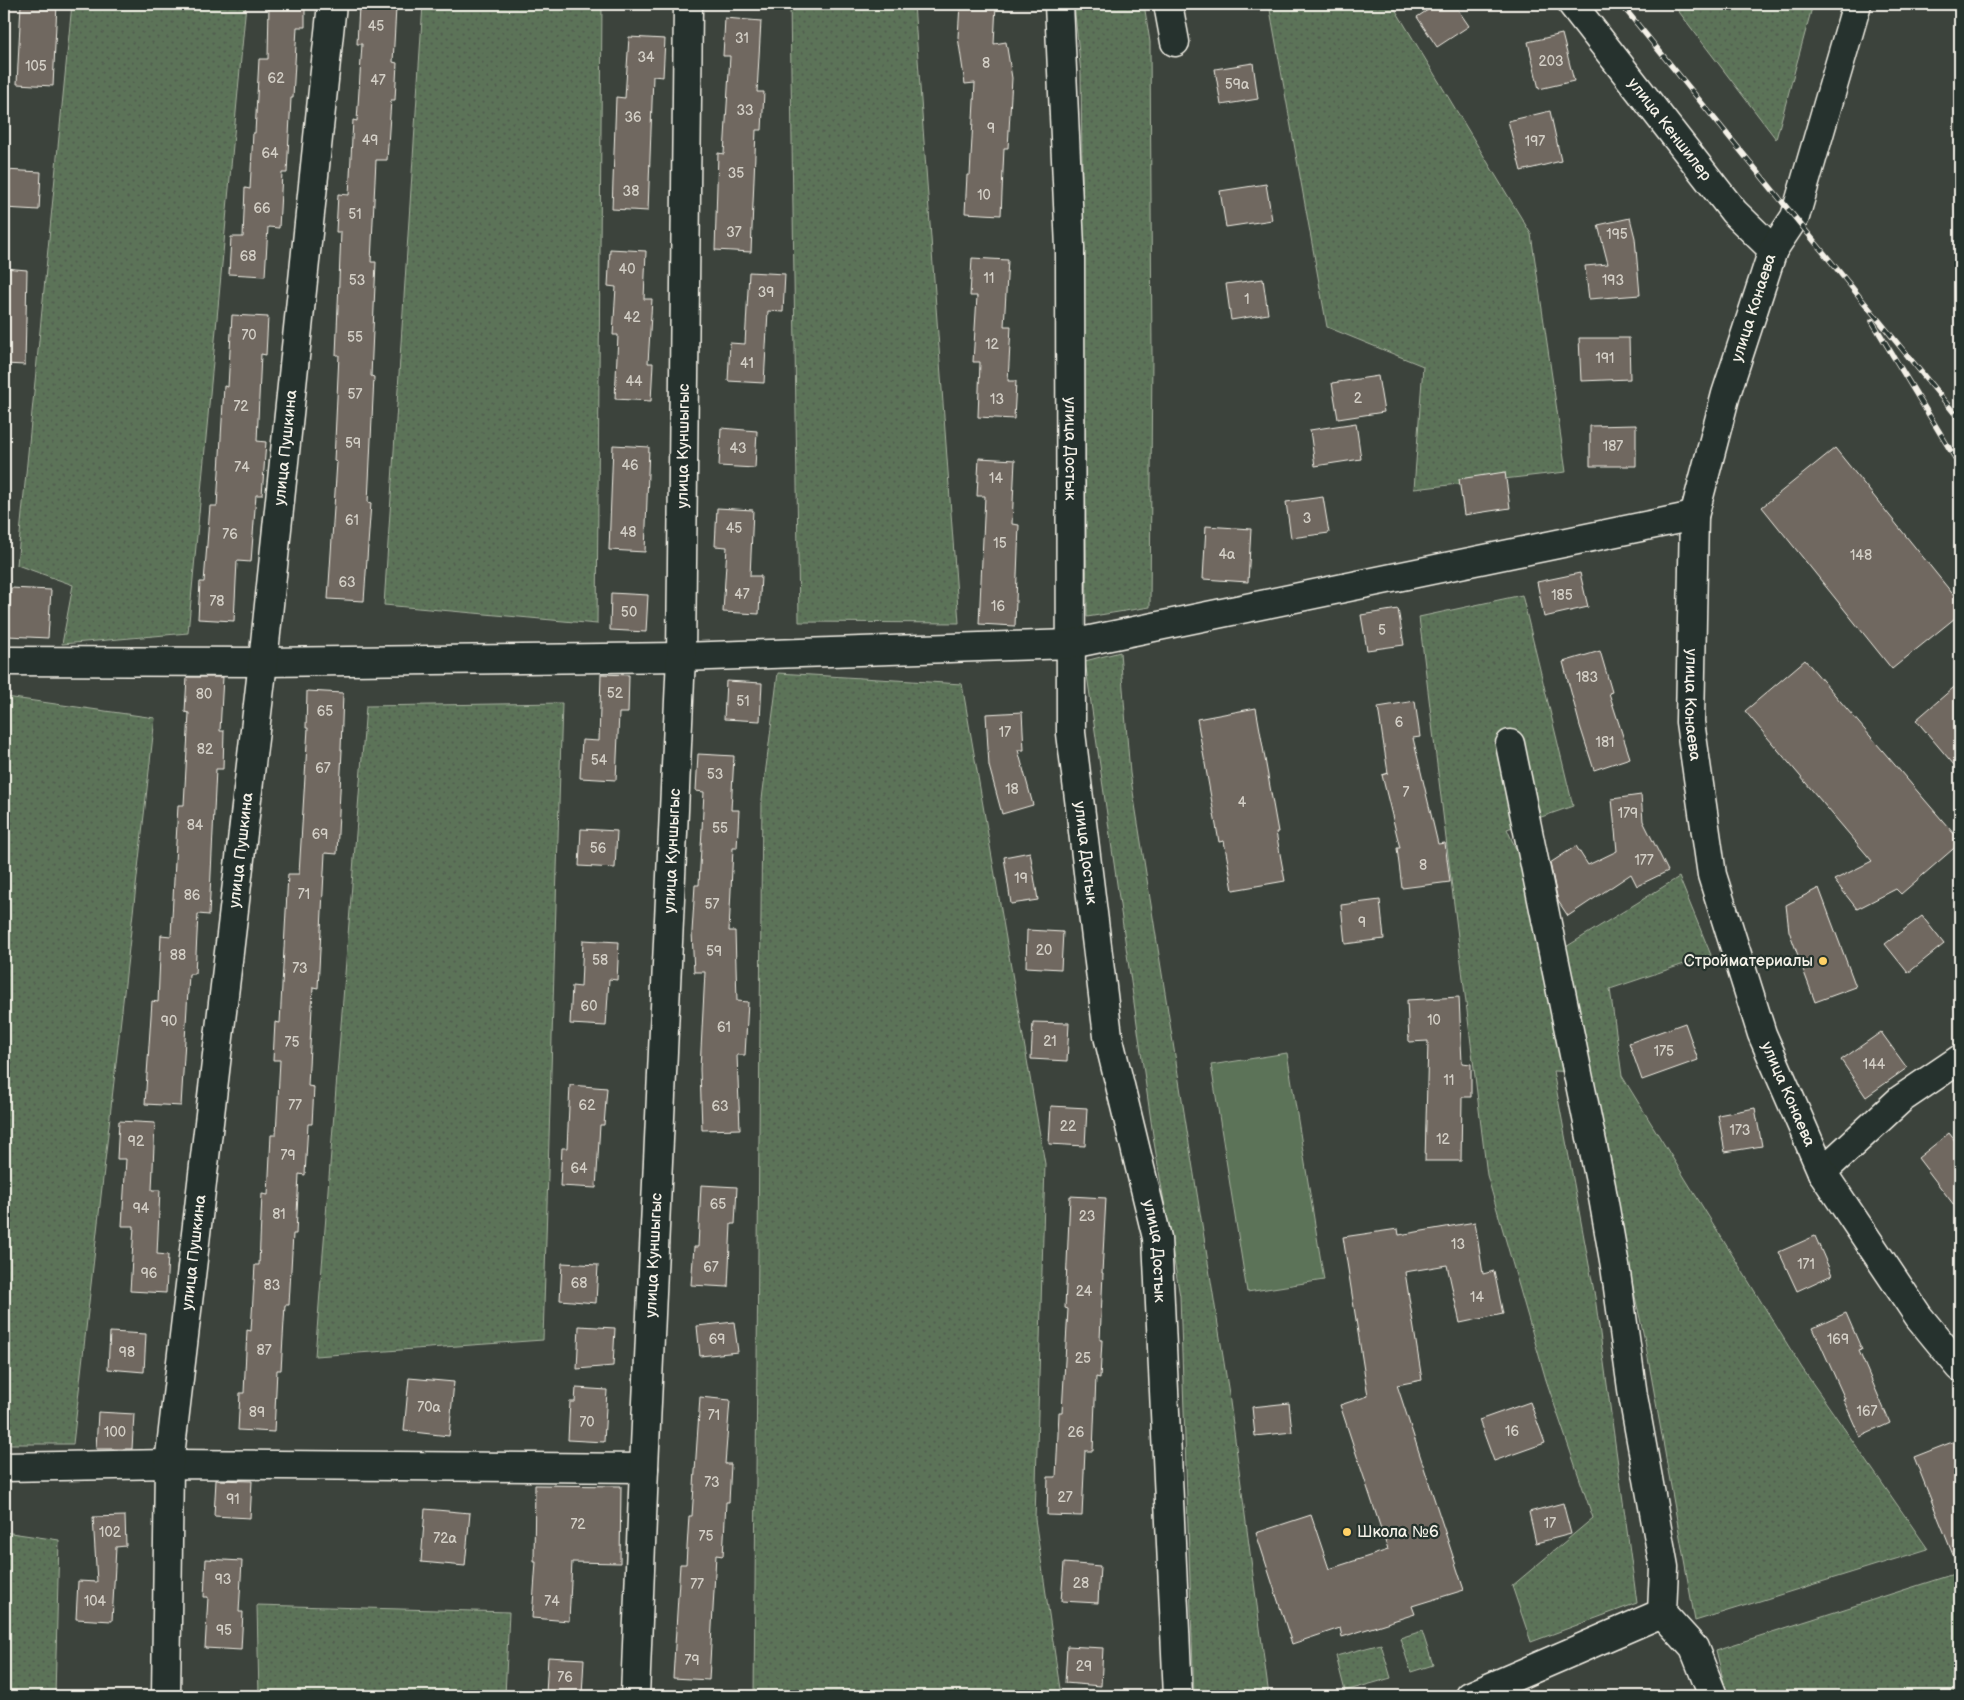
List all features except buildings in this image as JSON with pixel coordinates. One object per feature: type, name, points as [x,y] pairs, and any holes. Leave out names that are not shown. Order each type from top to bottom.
[{"type":"street","name":"улица Пушкина","points":[[166,1696],[169,1464],[263,662],[332,4]]},
{"type":"street","name":"улица Куншыгыс","points":[[635,1696],[681,657],[688,4]]},
{"type":"street","name":"улица Достык","points":[[1059,4],[1070,248],[1071,733],[1108,1036],[1157,1238],[1178,1696]]},
{"type":"street","points":[[1168,4],[1176,42]]},
{"type":"street","name":"улица Кеншилер","points":[[1572,4],[1734,212],[1773,250]]},
{"type":"street","name":"улица Конаева","points":[[1857,4],[1795,218],[1773,250],[1726,394],[1694,516],[1690,722],[1712,876],[1762,1034],[1822,1172],[1920,1317],[1960,1367]]},
{"type":"street","points":[[4,661],[263,662],[681,657],[1071,644],[1694,516]]},
{"type":"street","points":[[1510,744],[1601,1186],[1615,1266],[1633,1396],[1664,1568],[1662,1612],[1694,1648],[1713,1696]]},
{"type":"street","points":[[1822,1172],[1901,1099],[1960,1059]]},
{"type":"street","points":[[4,1468],[169,1464],[644,1468]]},
{"type":"street","points":[[1470,1696],[1662,1612]]},
{"type":"green space","points":[[72,4],[246,4],[188,633],[62,644],[73,585],[17,565]]},
{"type":"green space","points":[[423,4],[602,4],[597,624],[384,605]]},
{"type":"green space","points":[[790,4],[914,4],[959,623],[799,622]]},
{"type":"green space","points":[[1074,4],[1144,4],[1150,42],[1152,355],[1150,607],[1087,617],[1081,73]]},
{"type":"green space","points":[[1269,4],[1392,4],[1531,234],[1566,472],[1414,489],[1423,366],[1327,327]]},
{"type":"green space","points":[[1673,4],[1813,4],[1776,139]]},
{"type":"green space","points":[[1522,595],[1573,806],[1507,829],[1561,950],[1679,877],[1711,955],[1610,989],[1622,1076],[1802,1368],[1928,1549],[1695,1621],[1645,1341],[1585,1072],[1553,1071],[1595,1297],[1637,1603],[1531,1642],[1512,1586],[1593,1518],[1546,1380],[1487,1175],[1419,617]]},
{"type":"green space","points":[[1120,652],[1130,773],[1229,1394],[1269,1696],[1194,1696],[1180,1296],[1154,1142],[1085,661]]},
{"type":"green space","points":[[778,673],[962,684],[1045,1164],[1035,1519],[1061,1696],[754,1696],[762,799]]},
{"type":"green space","points":[[6,697],[155,718],[73,1444],[4,1444],[4,717]]},
{"type":"green space","points":[[562,703],[543,1340],[315,1356],[366,706]]},
{"type":"green space","points":[[1287,1053],[1324,1280],[1247,1292],[1211,1065]]},
{"type":"green space","points":[[4,1532],[59,1540],[55,1696],[4,1696]]},
{"type":"green space","points":[[1960,1572],[1960,1696],[1727,1696],[1716,1650]]},
{"type":"green space","points":[[257,1605],[509,1612],[505,1696],[259,1696]]},
{"type":"green space","points":[[1422,1631],[1433,1665],[1411,1672],[1400,1638]]},
{"type":"green space","points":[[1381,1644],[1391,1678],[1345,1691],[1336,1656]]},
{"type":"railway","points":[[1621,4],[1960,420]]},
{"type":"railway","points":[[1872,321],[1960,466]]},
{"type":"place","name":"Стройматериалы","points":[[1823,961]]},
{"type":"place","name":"Школа №6","points":[[1347,1532]]}]
